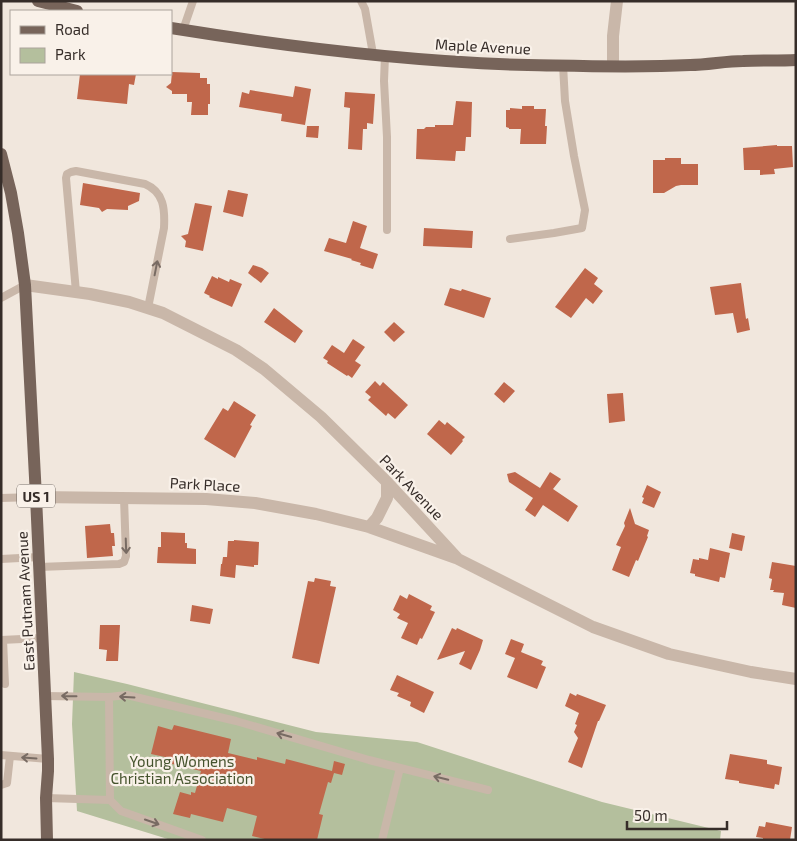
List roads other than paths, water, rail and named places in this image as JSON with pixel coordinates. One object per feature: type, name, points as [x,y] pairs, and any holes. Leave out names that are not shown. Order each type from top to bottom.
[{"type":"main road","points":[[38,1],[73,10]]},
{"type":"main road","name":"Maple Avenue","points":[[177,29],[309,48],[474,63],[612,66],[691,65],[742,61],[796,60]]},
{"type":"main road","name":"East Putnam Avenue","points":[[1,154],[6,194],[18,233],[25,285],[48,759],[46,798],[47,840]]},
{"type":"street","points":[[612,66],[617,1]]},
{"type":"street","name":"Park Avenue","points":[[25,285],[129,302],[163,313],[236,350],[264,369],[321,417],[387,482],[458,558],[593,627],[669,654],[751,672],[796,679]]},
{"type":"street","points":[[369,527],[377,518],[387,498],[387,482]]},
{"type":"street","name":"Park Place","points":[[36,497],[206,499],[256,503],[316,514],[369,527],[458,558]]},
{"type":"lane","points":[[177,29],[193,1]]},
{"type":"lane","points":[[361,1],[379,55],[384,81],[387,137],[387,230]]},
{"type":"lane","points":[[510,239],[582,228],[585,210],[567,110],[563,65]]},
{"type":"lane","points":[[76,292],[66,178],[67,174],[76,171],[145,184],[158,192],[165,215],[164,228],[148,308]]},
{"type":"lane","points":[[1,298],[25,285]]},
{"type":"lane","points":[[1,498],[36,497]]},
{"type":"lane","points":[[1,559],[120,564],[124,562],[126,556],[124,498]]},
{"type":"lane","points":[[4,684],[2,640],[43,638]]},
{"type":"lane","points":[[45,696],[127,696],[236,720],[400,768],[488,790]]},
{"type":"lane","points":[[109,697],[110,800],[120,811],[202,840]]},
{"type":"lane","points":[[1,755],[48,759]]},
{"type":"lane","points":[[1,785],[7,782],[10,756]]},
{"type":"lane","points":[[382,840],[400,768]]},
{"type":"lane","points":[[46,798],[110,800]]},
{"type":"park label","name":"Young Womens Christian Association","points":[[182,770]]}]
